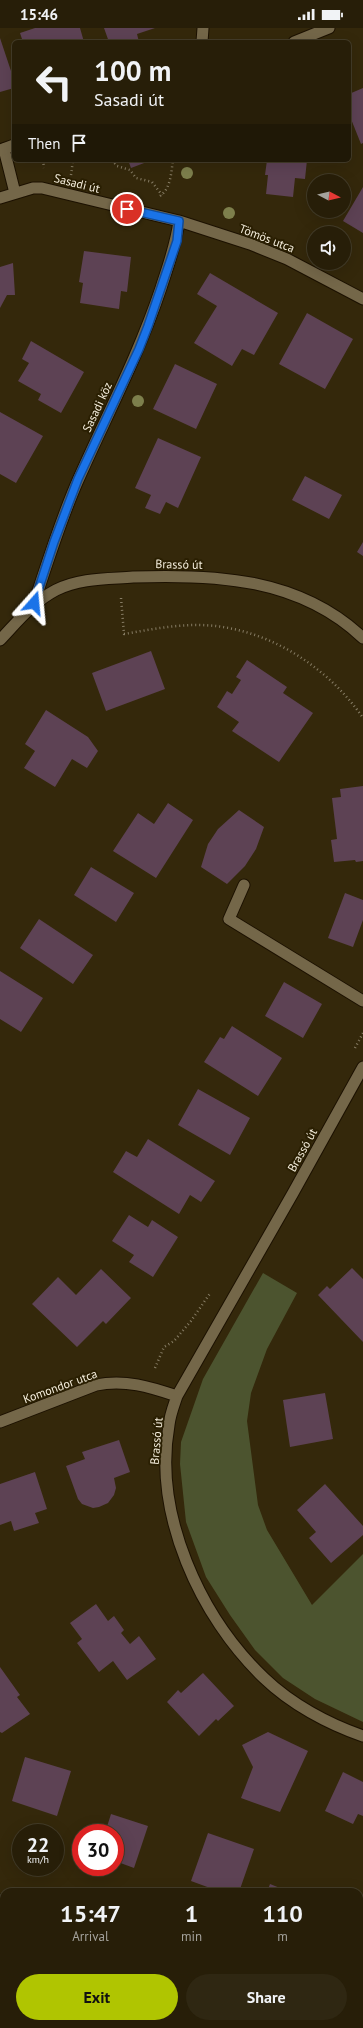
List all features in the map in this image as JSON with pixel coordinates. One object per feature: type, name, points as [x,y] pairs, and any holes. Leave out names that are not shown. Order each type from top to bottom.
[{"type":"street","points":[[202,40],[203,28]]},
{"type":"street","points":[[299,40],[329,28]]},
{"type":"street","points":[[6,148],[15,193]]},
{"type":"street","name":"Sasadi út","points":[[0,198],[33,188],[49,189],[179,221]]},
{"type":"street","name":"Tömös utca","points":[[179,221],[250,244],[287,259],[363,298]]},
{"type":"street","name":"Sasadi köz","points":[[34,603],[54,542],[78,479],[139,349],[148,326],[177,241],[179,221]]},
{"type":"street","name":"Brassó út","points":[[0,640],[34,603],[58,589],[88,580],[184,575],[240,581],[274,588],[317,604],[349,624],[363,638]]},
{"type":"street","points":[[244,885],[229,919],[363,1001]]},
{"type":"street","name":"Brassó út","points":[[363,1067],[177,1396],[169,1424],[166,1459],[168,1489],[174,1527],[188,1569],[210,1608],[233,1644],[265,1679],[304,1708],[346,1730],[363,1736]]},
{"type":"street","name":"Komondor utca","points":[[0,1422],[96,1385],[112,1382],[147,1386],[177,1396]]},
{"type":"path","points":[[114,162],[117,166],[130,170],[136,178],[152,182],[162,195]]},
{"type":"path","points":[[168,186],[173,162]]},
{"type":"path","points":[[119,578],[124,634],[198,625],[233,630],[268,641],[290,650],[310,662],[355,707],[363,718]]},
{"type":"green space","points":[[263,1273],[297,1293],[267,1349],[251,1393],[247,1421],[258,1505],[267,1530],[312,1605],[363,1554],[363,1722],[315,1699],[283,1678],[255,1650],[230,1615],[206,1577],[186,1522],[180,1464],[181,1442],[203,1379]]},
{"type":"building","points":[[35,28],[80,28],[83,40],[22,40],[20,33]]},
{"type":"building","points":[[104,28],[155,28],[137,34],[138,40],[108,40]]},
{"type":"building","points":[[0,38],[12,74],[12,89],[0,92]]},
{"type":"building","points":[[363,88],[363,143],[361,144],[351,119],[351,93]]},
{"type":"building","points":[[129,162],[147,162],[131,168]]},
{"type":"building","points":[[267,162],[307,162],[305,179],[295,178],[293,197],[266,194],[268,175],[265,175]]},
{"type":"building","points":[[363,187],[363,233],[343,221],[345,218],[351,218],[351,207]]},
{"type":"building","points":[[84,251],[131,257],[127,292],[121,291],[119,309],[80,303],[83,283],[79,282]]},
{"type":"building","points":[[13,263],[15,295],[7,295],[0,308],[0,267]]},
{"type":"building","points":[[210,273],[278,313],[254,355],[242,349],[232,366],[194,343],[217,306],[197,294]]},
{"type":"building","points":[[307,313],[353,339],[325,389],[279,364]]},
{"type":"building","points":[[31,341],[84,372],[61,413],[38,400],[41,394],[18,381],[29,363],[22,359]]},
{"type":"building","points":[[175,364],[217,384],[196,429],[153,409]]},
{"type":"building","points":[[0,412],[43,436],[16,483],[0,474]]},
{"type":"building","points":[[158,438],[201,457],[178,508],[166,502],[160,514],[145,508],[151,495],[135,488]]},
{"type":"building","points":[[305,476],[342,495],[329,519],[292,500]]},
{"type":"building","points":[[363,542],[363,556],[357,552]]},
{"type":"building","points":[[151,651],[165,689],[106,711],[92,673]]},
{"type":"building","points":[[247,660],[287,687],[283,693],[313,713],[279,762],[232,731],[239,722],[217,707],[227,691],[232,694],[241,680],[236,677]]},
{"type":"building","points":[[46,710],[88,737],[98,751],[87,768],[72,759],[55,787],[24,768],[35,751],[25,744]]},
{"type":"building","points":[[363,786],[363,861],[356,862],[355,860],[334,862],[331,840],[337,839],[332,798],[341,797],[340,789]]},
{"type":"building","points":[[168,803],[193,820],[156,878],[113,851],[138,813],[154,824]]},
{"type":"building","points":[[239,810],[264,827],[256,849],[245,866],[227,884],[201,867],[208,844],[218,829]]},
{"type":"building","points":[[91,867],[134,893],[116,922],[74,895]]},
{"type":"building","points":[[345,893],[363,900],[363,920],[353,947],[328,938]]},
{"type":"building","points":[[39,919],[93,955],[73,984],[20,948]]},
{"type":"building","points":[[0,971],[43,998],[21,1032],[0,1019]]},
{"type":"building","points":[[284,982],[322,1004],[303,1038],[265,1016]]},
{"type":"building","points":[[232,1026],[282,1058],[258,1096],[204,1062],[220,1037],[224,1039]]},
{"type":"building","points":[[198,1089],[250,1118],[230,1155],[178,1125]]},
{"type":"building","points":[[148,1139],[215,1181],[201,1202],[190,1195],[179,1214],[113,1172],[126,1151],[137,1157]]},
{"type":"building","points":[[129,1215],[148,1227],[152,1220],[178,1237],[153,1277],[129,1262],[134,1255],[112,1241]]},
{"type":"building","points":[[352,1268],[363,1279],[363,1342],[318,1295],[327,1286],[330,1289]]},
{"type":"building","points":[[101,1269],[131,1298],[106,1324],[103,1321],[77,1347],[32,1304],[58,1277],[76,1295]]},
{"type":"building","points":[[325,1393],[333,1439],[290,1447],[283,1400]]},
{"type":"building","points":[[119,1440],[130,1472],[114,1478],[116,1488],[114,1495],[108,1503],[93,1508],[82,1504],[78,1499],[66,1466],[85,1459],[82,1452]]},
{"type":"building","points":[[35,1472],[47,1509],[35,1513],[39,1523],[14,1531],[11,1521],[0,1525],[0,1484]]},
{"type":"building","points":[[325,1484],[363,1526],[363,1535],[331,1563],[309,1538],[316,1532],[297,1510]]},
{"type":"building","points":[[96,1604],[108,1621],[114,1616],[124,1630],[121,1633],[130,1644],[139,1636],[156,1659],[127,1680],[113,1661],[99,1672],[77,1643],[82,1639],[70,1623]]},
{"type":"building","points":[[0,1667],[20,1695],[17,1697],[30,1714],[2,1733],[0,1732]]},
{"type":"building","points":[[203,1673],[234,1706],[218,1721],[216,1719],[199,1736],[167,1702],[178,1690],[181,1693]]},
{"type":"building","points":[[268,1732],[308,1751],[280,1812],[241,1798],[253,1767],[242,1745]]},
{"type":"building","points":[[25,1757],[71,1771],[57,1816],[12,1801]]},
{"type":"building","points":[[343,1772],[363,1782],[363,1816],[358,1814],[353,1824],[325,1811]]},
{"type":"building","points":[[111,1814],[148,1826],[134,1868],[124,1864],[124,1824],[108,1824]]},
{"type":"building","points":[[208,1833],[254,1849],[240,1888],[210,1888],[191,1881]]},
{"type":"building","points":[[270,1884],[280,1888],[268,1888]]},
{"type":"route","points":[[34,603],[54,542],[78,479],[139,349],[177,241],[179,221],[127,209]]}]
